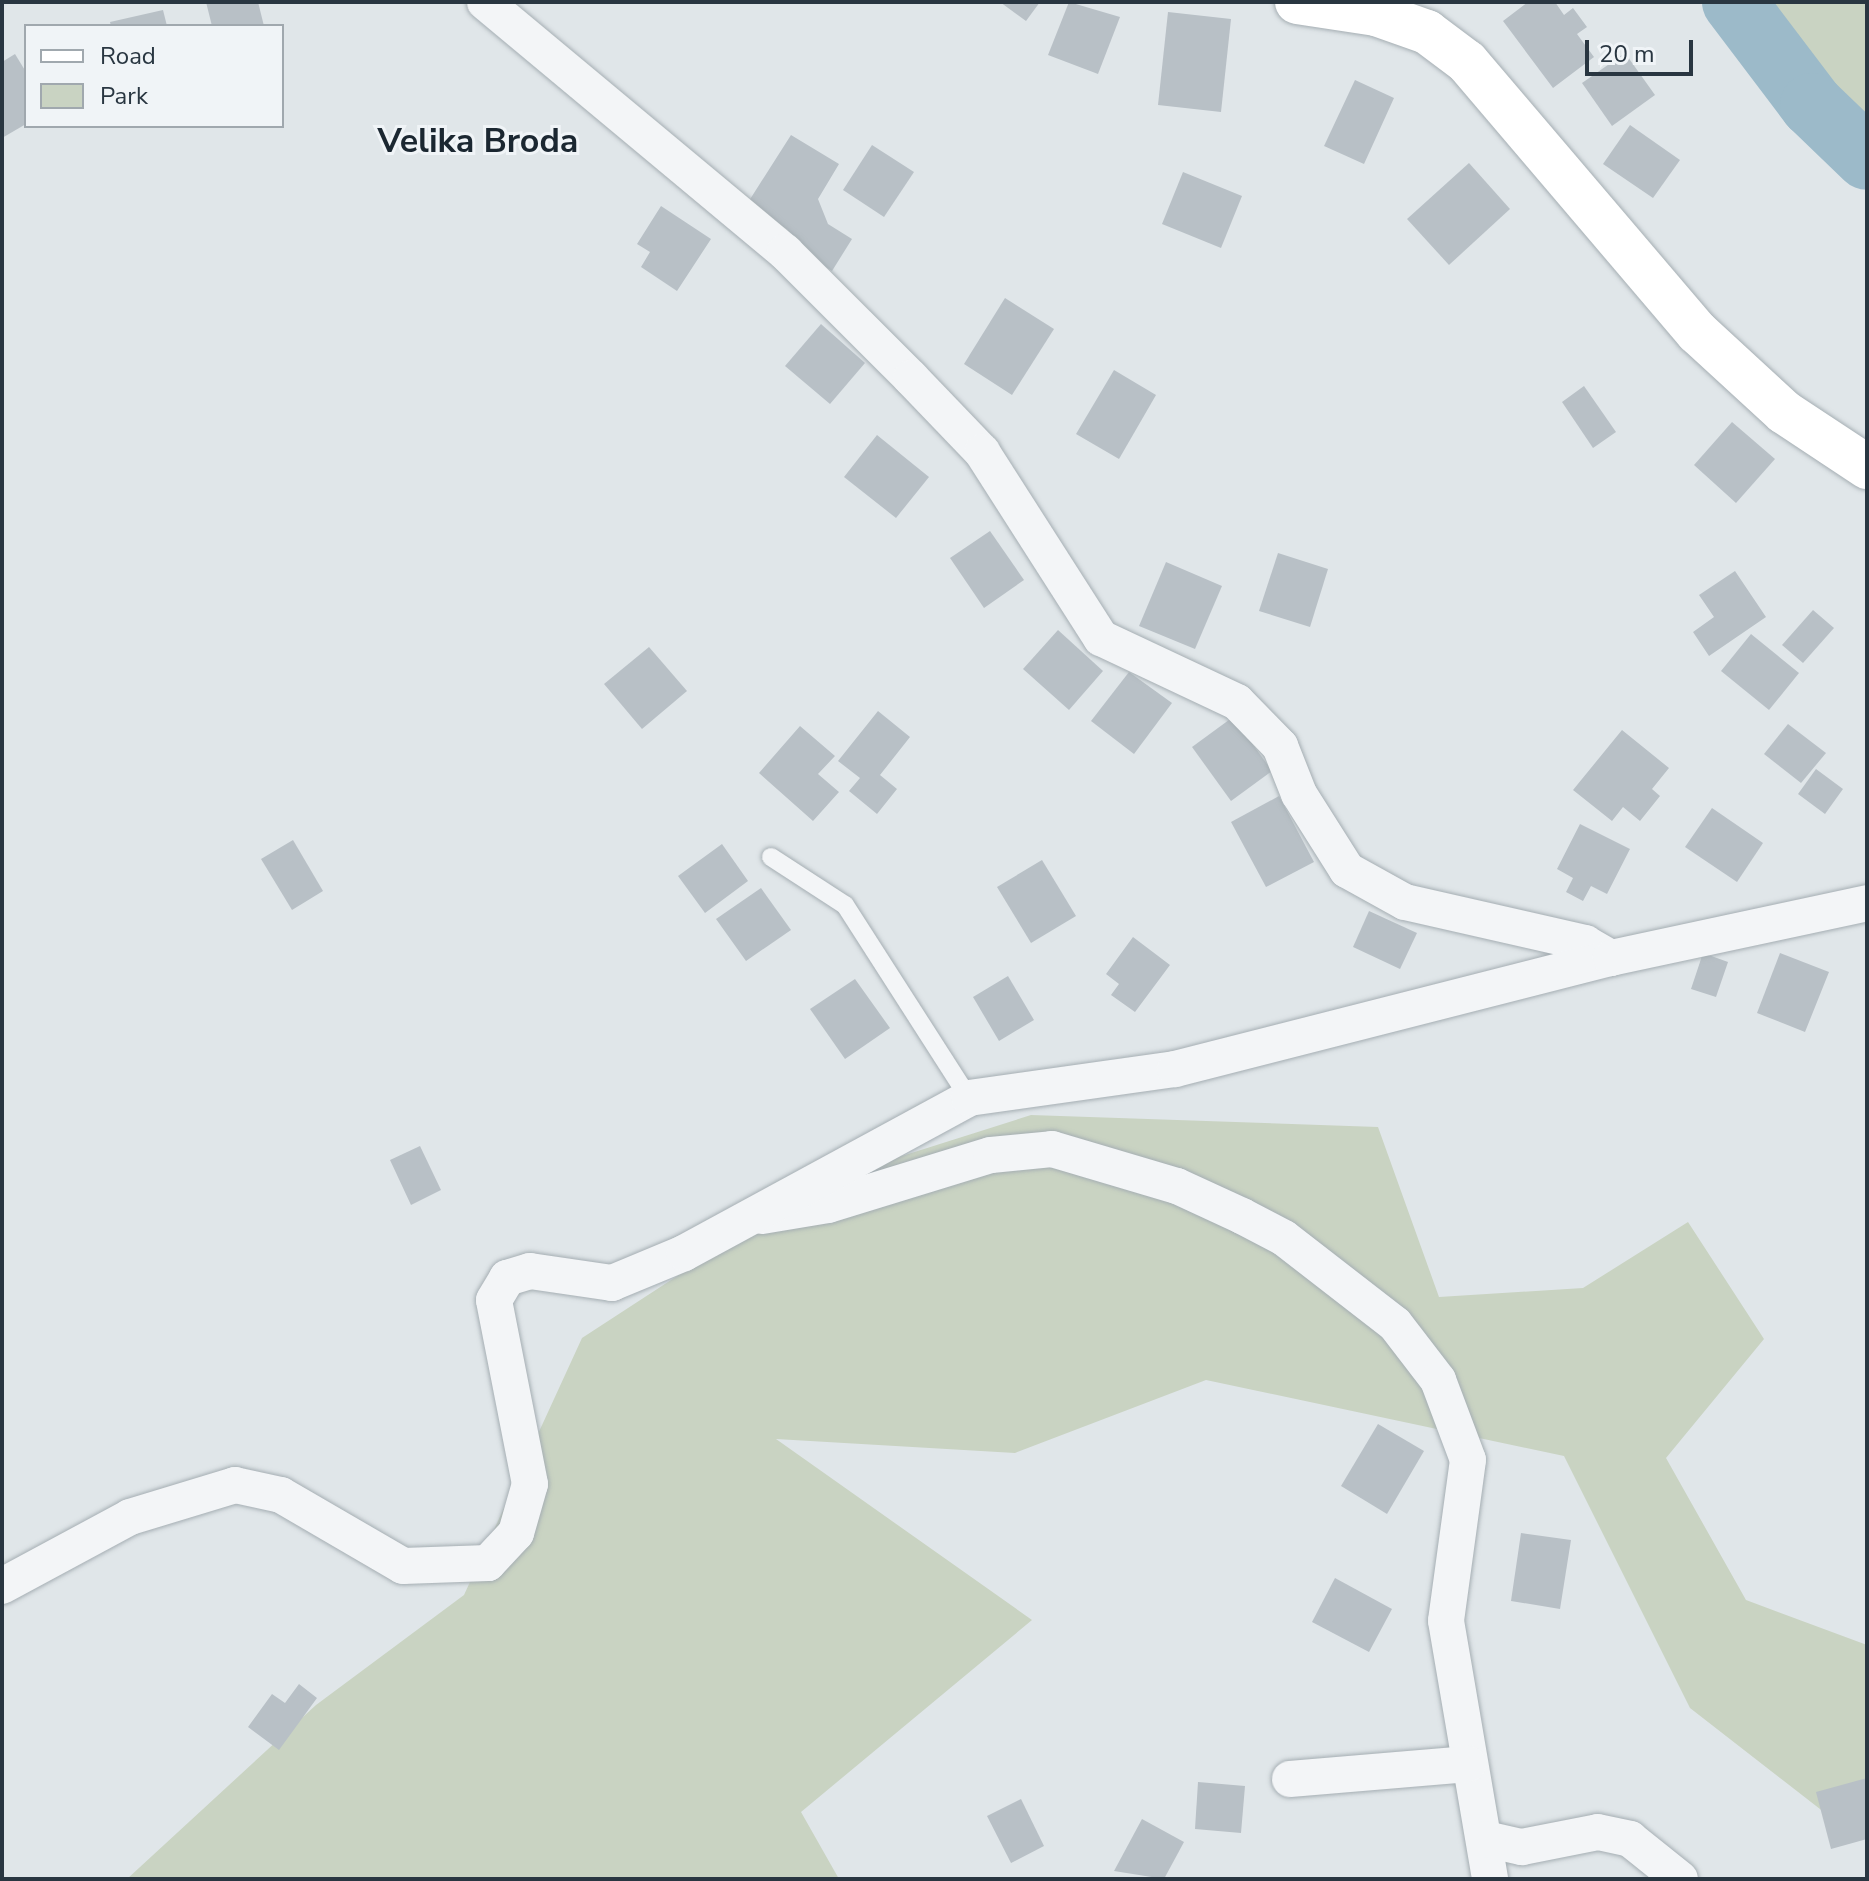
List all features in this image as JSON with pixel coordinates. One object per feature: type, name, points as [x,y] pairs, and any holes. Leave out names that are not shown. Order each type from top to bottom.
[{"type":"main road","points":[[1297,2],[1376,14],[1427,32],[1467,62],[1697,332],[1784,412],[1867,467]]},
{"type":"street","points":[[485,2],[785,252],[911,378],[982,452],[1101,638],[1237,702],[1280,746],[1299,794],[1347,870],[1405,902],[1585,943],[1611,958]]},
{"type":"street","points":[[2,1586],[130,1517],[235,1485],[281,1495],[403,1566],[488,1563],[516,1533],[530,1484],[494,1300],[507,1278],[530,1271],[612,1283],[684,1253],[749,1212],[969,1098],[1175,1069],[1611,958],[1867,903]]},
{"type":"street","points":[[749,1212],[766,1218],[991,1155],[1052,1149],[1177,1186],[1284,1238],[1395,1324],[1438,1380],[1468,1460],[1446,1621],[1468,1764],[1486,1839],[1490,1879]]},
{"type":"street","points":[[1290,1779],[1468,1764]]},
{"type":"street","points":[[1486,1839],[1522,1847],[1598,1832],[1630,1839],[1680,1879]]},
{"type":"lane","points":[[771,857],[845,905],[969,1098]]},
{"type":"green space","points":[[1760,2],[1867,2],[1867,136],[1763,5]]},
{"type":"green space","points":[[1031,1115],[1378,1127],[1439,1297],[1583,1288],[1688,1222],[1764,1339],[1666,1458],[1746,1600],[1867,1645],[1867,1837],[1838,1823],[1690,1708],[1564,1456],[1206,1380],[1015,1453],[776,1439],[1032,1620],[801,1812],[839,1879],[127,1879],[316,1705],[464,1595],[582,1338],[823,1181]]},
{"type":"building","points":[[206,2],[258,2],[264,24],[212,24]]},
{"type":"building","points":[[1000,2],[1040,2],[1026,21]]},
{"type":"building","points":[[1069,2],[1120,17],[1098,74],[1048,55]]},
{"type":"building","points":[[1528,2],[1555,2],[1564,15],[1573,8],[1587,27],[1577,34],[1594,57],[1553,88],[1503,21]]},
{"type":"building","points":[[163,10],[166,24],[110,24]]},
{"type":"building","points":[[1168,12],[1231,19],[1221,112],[1158,105]]},
{"type":"building","points":[[1625,53],[1655,95],[1612,126],[1582,83]]},
{"type":"building","points":[[15,54],[24,69],[24,125],[2,138],[2,62]]},
{"type":"building","points":[[1355,80],[1394,98],[1364,164],[1324,146]]},
{"type":"building","points":[[1630,125],[1680,160],[1653,198],[1603,164]]},
{"type":"building","points":[[791,135],[839,164],[818,199],[828,224],[852,239],[832,271],[782,240],[788,230],[747,204]]},
{"type":"building","points":[[872,145],[914,172],[884,217],[843,190]]},
{"type":"building","points":[[1469,163],[1510,209],[1449,265],[1407,219]]},
{"type":"building","points":[[1183,172],[1242,196],[1221,248],[1162,224]]},
{"type":"building","points":[[661,206],[711,239],[677,291],[641,267],[650,252],[637,244]]},
{"type":"building","points":[[1005,298],[1054,329],[1012,395],[964,364]]},
{"type":"building","points":[[821,324],[865,363],[830,404],[785,366]]},
{"type":"building","points":[[1114,370],[1156,395],[1119,459],[1076,434]]},
{"type":"building","points":[[1584,386],[1616,432],[1593,448],[1562,402]]},
{"type":"building","points":[[1732,422],[1775,459],[1736,503],[1694,465]]},
{"type":"building","points":[[877,435],[929,477],[896,518],[844,477]]},
{"type":"building","points":[[990,531],[1024,580],[984,608],[950,558]]},
{"type":"building","points":[[1278,553],[1328,569],[1310,627],[1259,611]]},
{"type":"building","points":[[1166,562],[1222,586],[1195,649],[1139,626]]},
{"type":"building","points":[[1735,571],[1766,617],[1709,656],[1693,632],[1714,617],[1699,595]]},
{"type":"building","points":[[1813,610],[1834,628],[1803,663],[1782,645]]},
{"type":"building","points":[[1058,630],[1103,671],[1069,710],[1023,669]]},
{"type":"building","points":[[1751,634],[1799,673],[1769,710],[1721,671]]},
{"type":"building","points":[[649,647],[687,691],[642,729],[604,684]]},
{"type":"building","points":[[1129,672],[1172,703],[1134,754],[1091,721]]},
{"type":"building","points":[[878,711],[910,737],[880,775],[897,789],[877,814],[849,791],[860,778],[838,761]]},
{"type":"building","points":[[1233,717],[1272,771],[1231,801],[1192,747]]},
{"type":"building","points":[[1788,724],[1826,753],[1801,783],[1764,754]]},
{"type":"building","points":[[800,726],[835,756],[818,774],[839,792],[813,821],[759,773]]},
{"type":"building","points":[[1622,730],[1669,768],[1652,789],[1660,796],[1640,821],[1623,807],[1612,821],[1573,790]]},
{"type":"building","points":[[1816,769],[1843,789],[1825,814],[1798,794]]},
{"type":"building","points":[[1279,796],[1314,862],[1266,887],[1231,822]]},
{"type":"building","points":[[1712,808],[1763,843],[1737,882],[1685,847]]},
{"type":"building","points":[[1580,824],[1630,849],[1607,894],[1591,886],[1583,901],[1566,892],[1573,878],[1557,869]]},
{"type":"building","points":[[293,840],[323,891],[292,910],[261,859]]},
{"type":"building","points":[[722,844],[748,881],[705,913],[678,876]]},
{"type":"building","points":[[1042,860],[1076,916],[1031,943],[997,887]]},
{"type":"building","points":[[761,888],[791,930],[746,961],[716,919]]},
{"type":"building","points":[[1369,911],[1417,933],[1400,969],[1353,947]]},
{"type":"building","points":[[1133,937],[1170,965],[1135,1012],[1111,995],[1119,984],[1106,974]]},
{"type":"building","points":[[1703,953],[1728,962],[1716,997],[1691,989]]},
{"type":"building","points":[[1780,953],[1829,972],[1805,1032],[1757,1013]]},
{"type":"building","points":[[1008,976],[1034,1020],[999,1041],[973,997]]},
{"type":"building","points":[[855,979],[890,1028],[845,1059],[810,1009]]},
{"type":"building","points":[[420,1146],[441,1190],[411,1205],[390,1160]]},
{"type":"building","points":[[1378,1424],[1424,1451],[1387,1514],[1341,1486]]},
{"type":"building","points":[[1521,1533],[1571,1540],[1560,1609],[1511,1601]]},
{"type":"building","points":[[1335,1578],[1392,1609],[1369,1652],[1312,1622]]},
{"type":"building","points":[[299,1684],[317,1698],[279,1750],[248,1727],[272,1694],[285,1703]]},
{"type":"building","points":[[1867,1778],[1867,1839],[1831,1849],[1816,1792]]},
{"type":"building","points":[[1198,1782],[1245,1786],[1241,1833],[1195,1829]]},
{"type":"building","points":[[1021,1799],[1044,1846],[1011,1863],[987,1816]]},
{"type":"building","points":[[1142,1819],[1184,1842],[1164,1879],[1114,1871]]},
{"type":"waterway","points":[[1734,2],[1812,105],[1867,158]]},
{"type":"district","name":"Velika Broda","points":[[478,142]]}]
